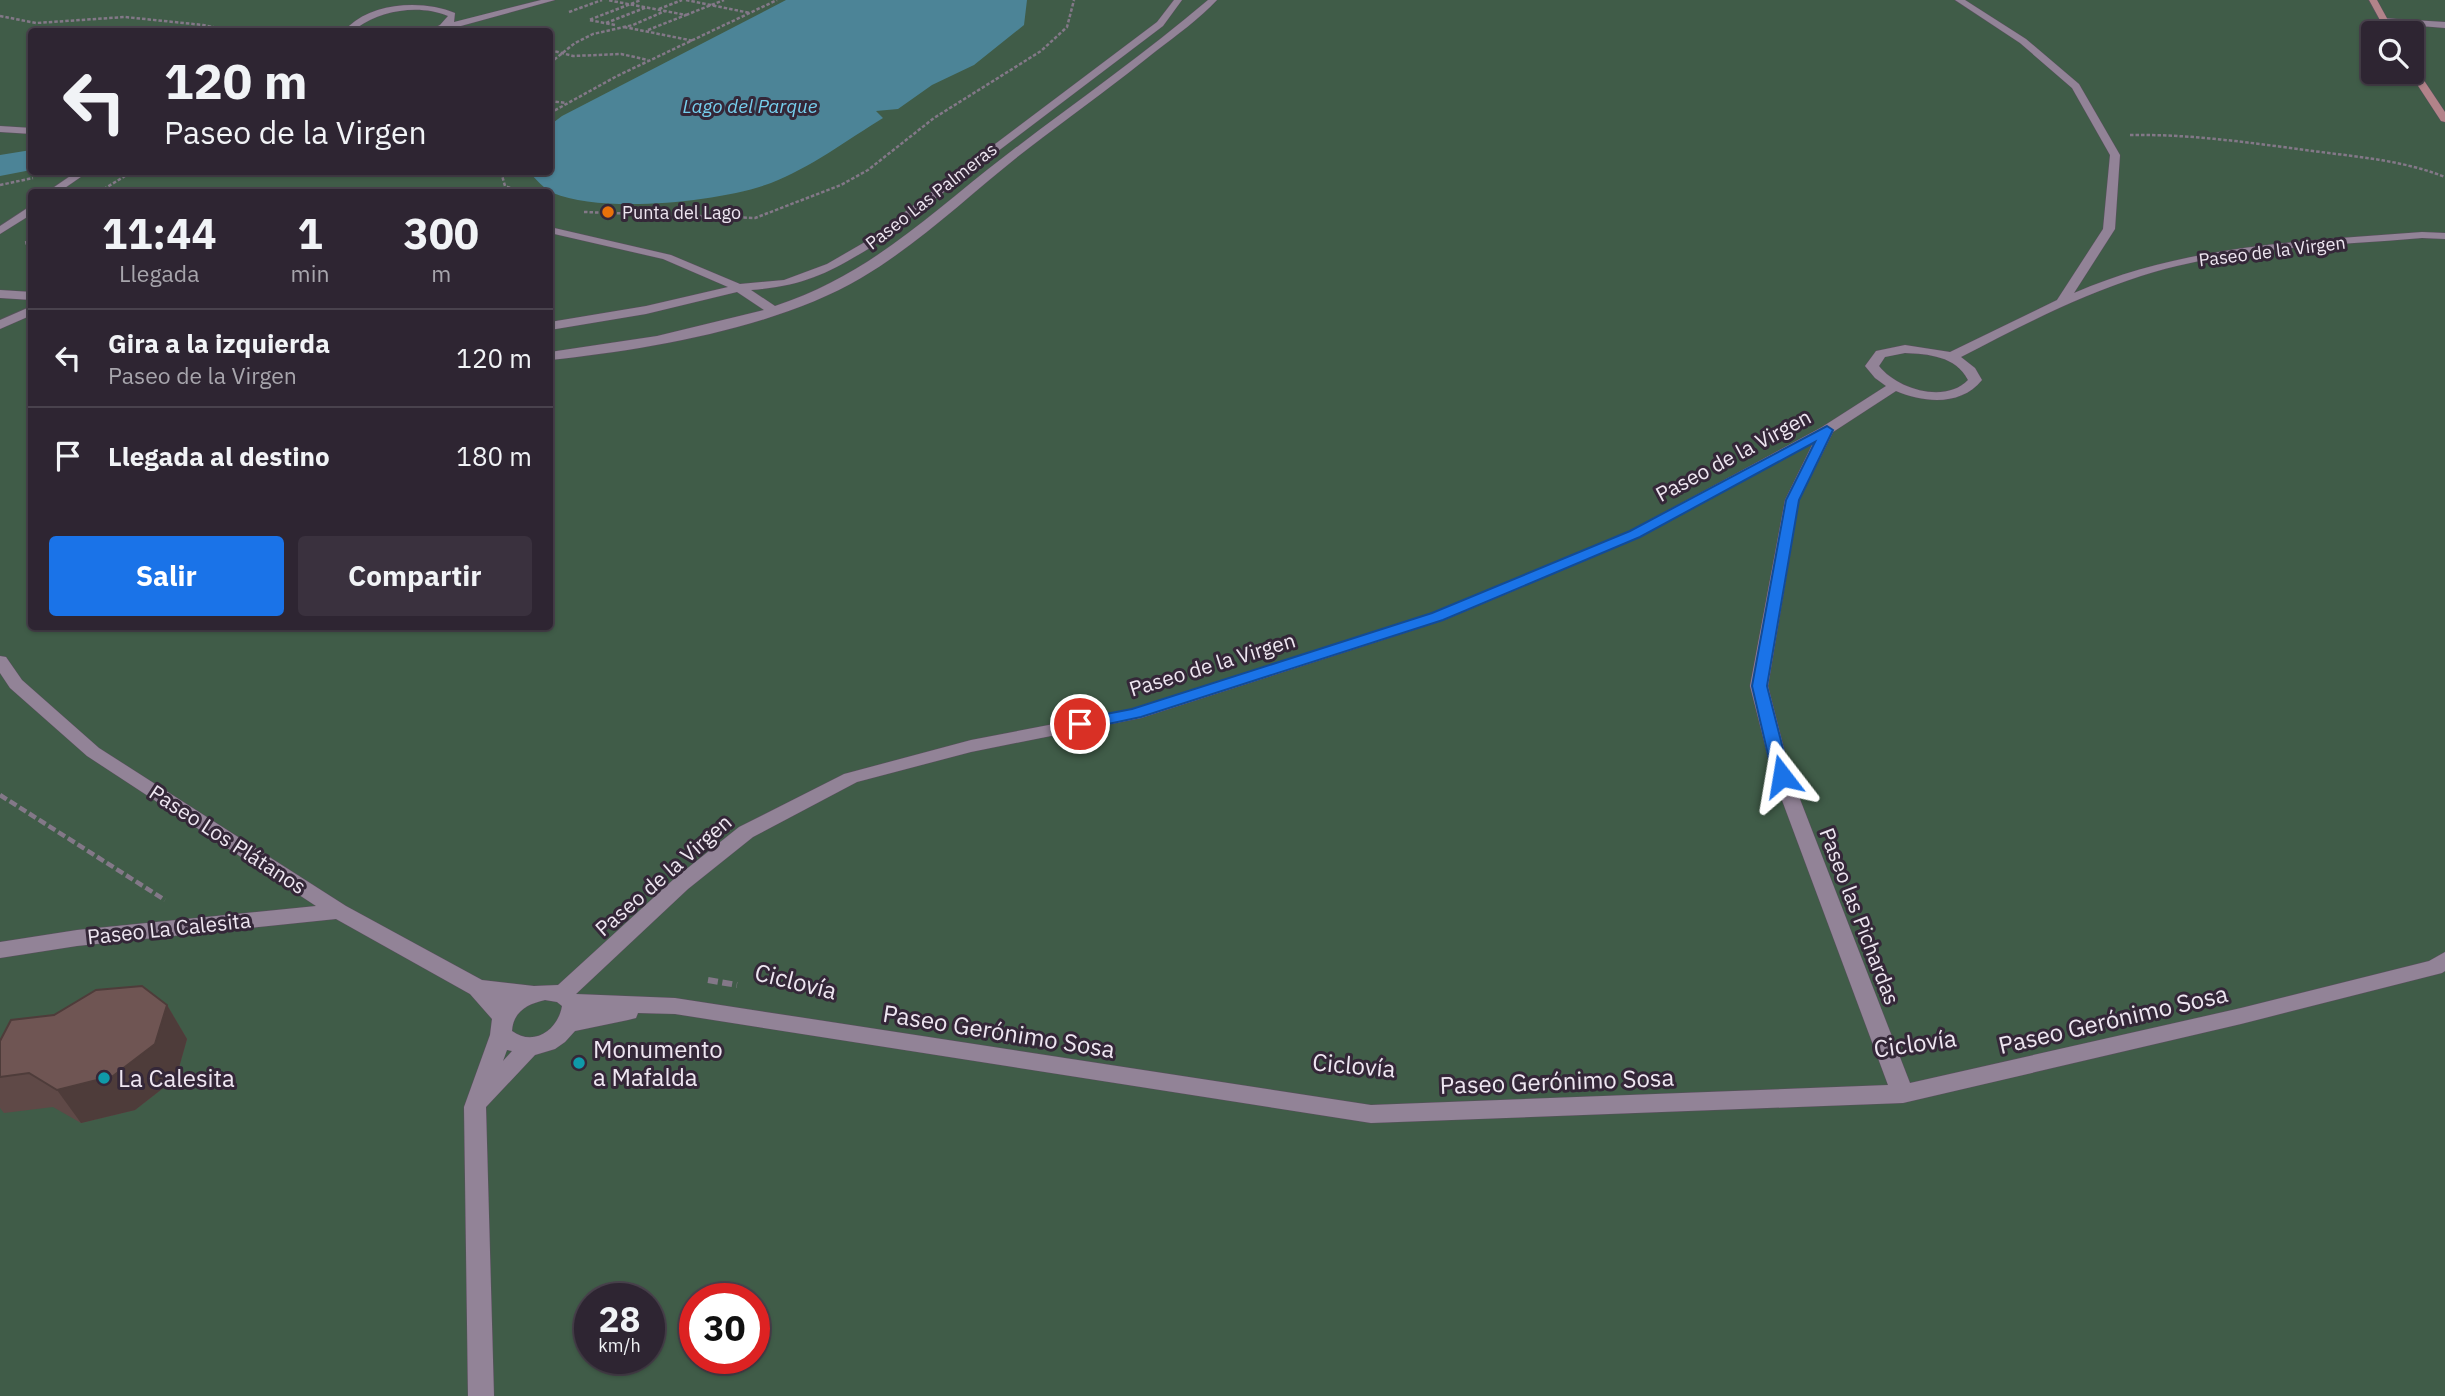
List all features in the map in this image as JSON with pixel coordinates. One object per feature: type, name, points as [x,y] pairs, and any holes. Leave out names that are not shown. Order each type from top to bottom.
[{"type":"street","points":[[443,27],[551,0]]},
{"type":"street","points":[[553,326],[646,310],[742,287],[786,284],[831,267],[869,244],[1160,24],[1178,0]]},
{"type":"street","name":"Paseo Las Palmeras","points":[[553,356],[648,341],[773,311],[832,288],[888,255],[1007,160],[1176,32],[1213,0]]},
{"type":"street","points":[[1950,357],[2063,300],[2109,229],[2115,155],[2076,86],[2023,41],[1959,0]]},
{"type":"street","points":[[2373,0],[2383,20],[2445,25]]},
{"type":"street","points":[[354,28],[375,10],[516,9]]},
{"type":"street","points":[[440,10],[447,12],[453,19],[443,27]]},
{"type":"street","points":[[2422,84],[2445,119]]},
{"type":"street","points":[[1,129],[28,131]]},
{"type":"street","points":[[57,189],[78,175]]},
{"type":"street","points":[[78,189],[94,175]]},
{"type":"street","points":[[0,231],[28,211]]},
{"type":"street","points":[[553,231],[620,244],[699,268],[742,287],[773,311]]},
{"type":"street","name":"Paseo de la Virgen","points":[[2063,300],[2166,265],[2255,249],[2422,235],[2445,236]]},
{"type":"street","points":[[4,291],[28,295]]},
{"type":"street","points":[[0,325],[28,312]]},
{"type":"street","points":[[0,325],[28,327]]},
{"type":"street","points":[[1913,349],[1950,357],[1972,372],[1975,380],[1971,387],[1961,392],[1939,395],[1912,392],[1895,386],[1883,380],[1872,366],[1881,354],[1913,349]]},
{"type":"street","name":"Paseo de la Virgen","points":[[568,1007],[681,884],[746,832],[850,778],[971,746],[1135,713],[1438,617],[1635,534],[1827,430],[1895,386]]},
{"type":"street","name":"Paseo las Pichardas","points":[[1827,430],[1792,500],[1759,686],[1782,776],[1903,1094]]},
{"type":"street","name":"Paseo Los Plátanos","points":[[0,661],[16,684],[93,752],[339,911],[478,988]]},
{"type":"street","name":"Paseo La Calesita","points":[[0,950],[77,938],[339,911]]},
{"type":"street","name":"Paseo Gerónimo Sosa","points":[[568,1007],[662,1005],[1371,1114],[1903,1094],[2241,1016],[2435,967],[2445,960]]},
{"type":"street","points":[[478,988],[532,994]]},
{"type":"street","points":[[478,988],[502,1026],[511,1045],[528,1048],[548,1042],[564,1031],[568,1007],[545,992],[516,1001],[502,1026],[475,1107],[481,1396]]},
{"type":"street","points":[[475,1107],[528,1048]]},
{"type":"path","points":[[607,0],[686,15]]},
{"type":"path","points":[[641,0],[589,20],[694,41]]},
{"type":"path","points":[[658,9],[684,0],[751,13]]},
{"type":"path","points":[[645,31],[724,0]]},
{"type":"path","points":[[553,112],[651,60],[777,0]]},
{"type":"path","points":[[573,211],[755,218],[841,185],[868,170],[934,118],[1041,51],[1067,27],[1074,0]]},
{"type":"path","points":[[605,23],[647,7]]},
{"type":"path","points":[[623,27],[665,11]]},
{"type":"path","points":[[0,16],[36,23],[125,17],[218,28]]},
{"type":"path","points":[[553,60],[568,46],[615,25]]},
{"type":"path","points":[[553,51],[559,54]]},
{"type":"path","points":[[553,55],[591,57],[621,54],[651,60]]},
{"type":"path","points":[[553,102],[568,104]]},
{"type":"path","points":[[2104,135],[2184,136],[2278,146],[2423,168],[2445,177]]},
{"type":"path","points":[[104,189],[125,175]]},
{"type":"path","points":[[501,175],[505,186],[512,189]]},
{"type":"path","points":[[0,185],[41,176]]},
{"type":"path","points":[[25,236],[28,251]]},
{"type":"path","points":[[0,795],[204,925]]},
{"type":"path","name":"Ciclovía","points":[[700,980],[725,981],[750,989]]},
{"type":"green space","points":[[0,0],[2445,0],[2445,1396],[0,1396]]},
{"type":"water","name":"Lago del Parque","points":[[786,0],[1027,0],[1024,25],[974,65],[932,85],[898,109],[876,111],[883,118],[814,162],[786,177],[749,190],[693,200],[631,204],[601,203],[553,193],[553,189],[547,189],[532,175],[553,175],[553,123]]},
{"type":"water","points":[[28,150],[28,171],[0,176],[0,155]]},
{"type":"building","points":[[142,986],[167,1005],[155,1044],[113,1076],[57,1090],[29,1073],[0,1077],[0,1041],[11,1020],[54,1015],[96,990]]},
{"type":"place","name":"Punta del Lago","points":[[608,212]]},
{"type":"place","name":"Monumento a Mafalda","points":[[579,1063]]},
{"type":"place","name":"La Calesita","points":[[104,1078]]},
{"type":"route","points":[[1080,724],[1135,713],[1438,617],[1635,534],[1827,430],[1792,500],[1759,686],[1782,776]]}]
